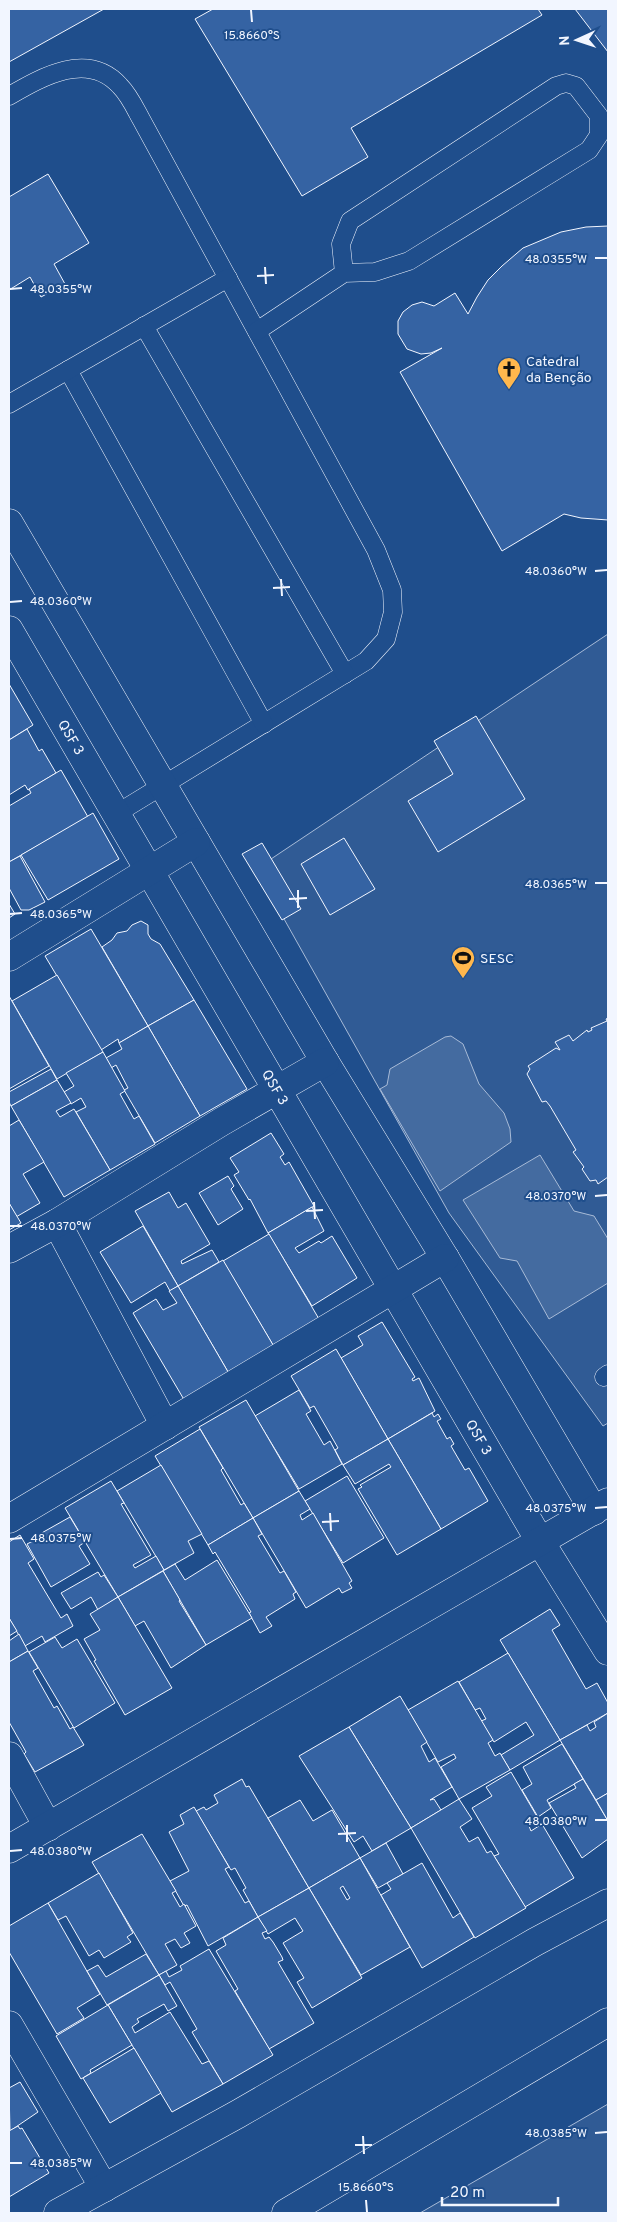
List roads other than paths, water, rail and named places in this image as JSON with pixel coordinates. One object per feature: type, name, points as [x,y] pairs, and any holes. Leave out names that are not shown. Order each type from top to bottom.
[{"type":"street","points":[[9,523],[162,787],[325,1062],[445,1258],[601,1506],[541,1543],[9,1849]]},
{"type":"street","name":"QSF 3","points":[[9,630],[541,1543],[607,1647]]},
{"type":"street","points":[[9,956],[196,842]]},
{"type":"street","points":[[9,1249],[57,1223],[221,1122],[325,1062]]},
{"type":"street","points":[[57,1223],[165,1426]]},
{"type":"street","points":[[9,1519],[445,1258]]},
{"type":"street","points":[[9,1756],[48,1827]]},
{"type":"street","points":[[58,2213],[238,2114],[535,1942],[608,1903]]},
{"type":"street","points":[[286,2213],[608,2022]]},
{"type":"street","points":[[9,2025],[104,2188]]},
{"type":"lane","points":[[9,96],[41,77],[78,67],[102,72],[120,86],[141,118],[376,550],[392,590],[393,612],[386,639],[366,661],[116,814]]},
{"type":"lane","points":[[257,331],[344,274],[375,272],[409,261],[589,150],[600,134],[599,116],[576,86],[566,83],[556,86],[350,221],[340,244],[344,274]]},
{"type":"lane","points":[[9,404],[228,278]]},
{"type":"lane","points":[[144,326],[345,674]]},
{"type":"lane","points":[[68,370],[264,724]]},
{"type":"place","name":"Catedral da Benção","points":[[509,390]]},
{"type":"place","name":"SESC","points":[[463,979]]}]
